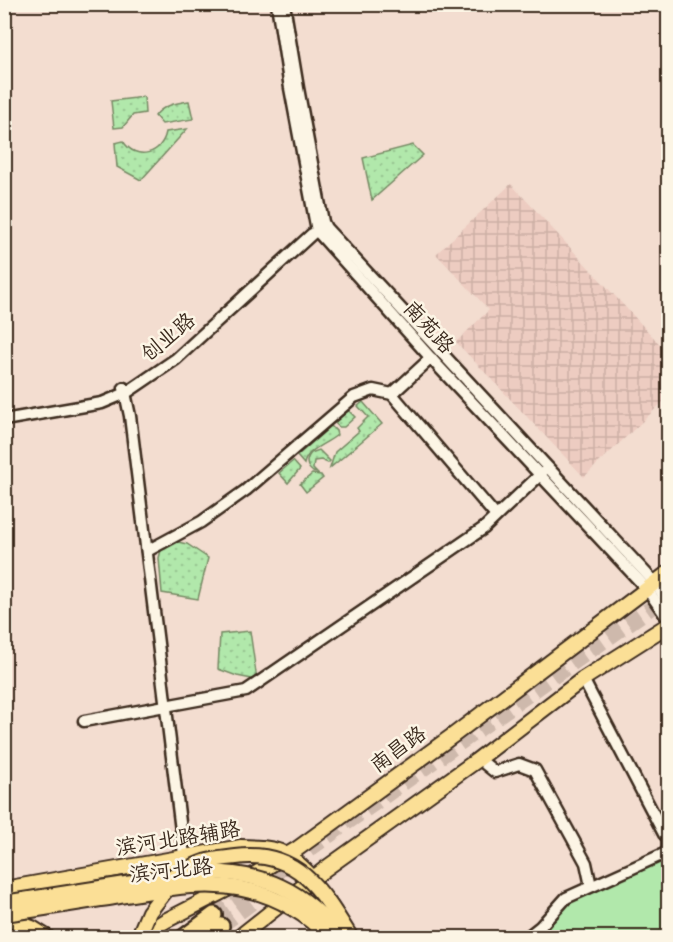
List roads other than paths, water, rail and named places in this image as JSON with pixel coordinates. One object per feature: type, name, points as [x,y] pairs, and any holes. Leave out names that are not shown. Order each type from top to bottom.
[{"type":"highway","points":[[183,938],[218,921],[205,938]]},
{"type":"main road","name":"南昌路","points":[[138,938],[165,921],[288,855],[455,734],[669,573]]},
{"type":"main road","points":[[238,938],[325,869],[583,679],[669,625]]},
{"type":"main road","name":"滨河北路辅路","points":[[4,889],[241,848],[268,848],[281,850],[320,885],[353,938]]},
{"type":"main road","points":[[138,938],[149,912],[178,875],[202,861],[250,855],[274,858],[306,874],[323,892],[353,938]]},
{"type":"main road","name":"滨河北路","points":[[4,903],[203,872],[226,872],[259,878],[288,889],[307,902],[329,923],[340,938]]},
{"type":"main road","name":"滨河北路辅路","points":[[5,917],[187,878],[217,876],[247,879],[289,898],[319,938]]},
{"type":"main road","name":"滨河北路","points":[[5,917],[188,885],[231,885],[268,895],[288,905],[307,916],[327,938]]},
{"type":"main road","points":[[5,917],[32,928],[48,938]]},
{"type":"street","points":[[277,4],[290,88],[321,226]]},
{"type":"street","points":[[284,4],[321,226]]},
{"type":"street","name":"南苑路","points":[[321,226],[431,358],[541,474],[669,603]]},
{"type":"street","name":"南苑路","points":[[321,226],[651,586],[669,619]]},
{"type":"street","name":"创业路","points":[[4,420],[102,403],[125,390],[172,356],[302,234],[321,226]]},
{"type":"street","points":[[392,394],[431,358]]},
{"type":"street","points":[[125,390],[187,878]]},
{"type":"street","name":"创业路","points":[[4,414],[101,398],[125,390]]},
{"type":"street","points":[[147,551],[201,522],[246,490],[354,397],[373,390],[392,394],[496,516]]},
{"type":"street","points":[[84,721],[246,691],[484,528],[541,474]]},
{"type":"street","points":[[583,679],[664,834],[669,838]]},
{"type":"street","points":[[485,764],[495,772],[519,764],[535,770],[586,863],[591,886]]},
{"type":"street","points":[[526,938],[540,927],[566,898],[669,852]]},
{"type":"tunnel","points":[[214,915],[668,596]]},
{"type":"tunnel","points":[[221,926],[272,888]]}]
